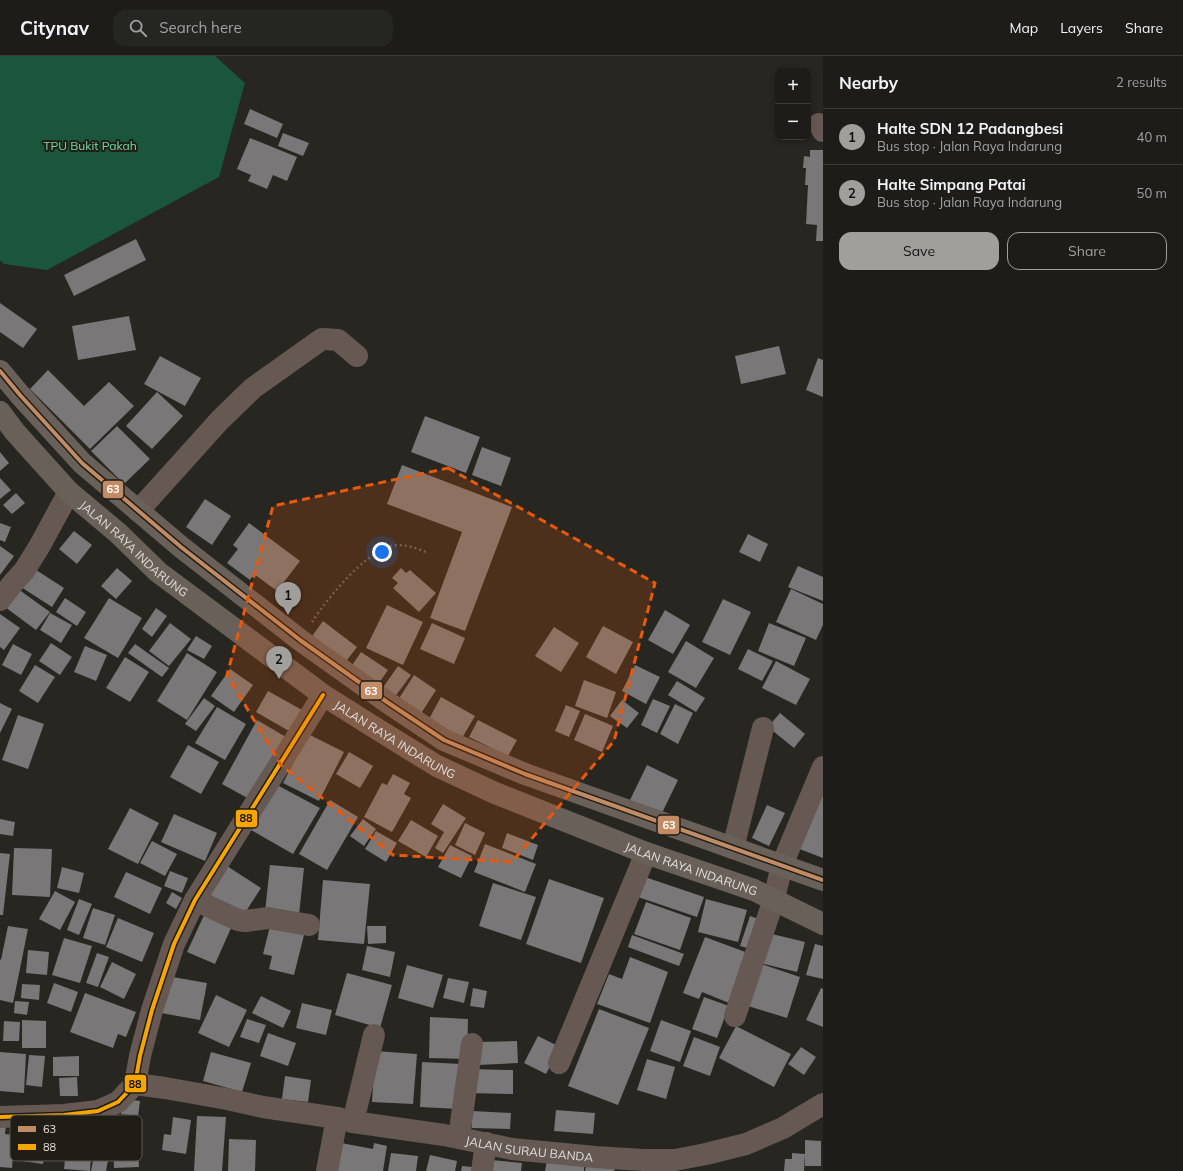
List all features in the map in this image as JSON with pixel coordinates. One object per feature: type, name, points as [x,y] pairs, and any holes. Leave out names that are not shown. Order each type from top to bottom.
[{"type":"highway","name":"JALAN RAYA INDARUNG","points":[[0,371],[82,463],[181,547],[300,640],[387,702],[444,740],[525,774],[823,880]]},
{"type":"highway","name":"JALAN RAYA INDARUNG","points":[[0,412],[69,492],[118,533],[158,572],[323,695],[437,766],[495,793],[646,853],[754,890],[823,924]]},
{"type":"highway","points":[[158,572],[181,547]]},
{"type":"street","points":[[138,511],[220,420],[253,388],[322,339],[338,340],[357,356]]},
{"type":"street","points":[[0,600],[13,582],[24,571],[69,492]]},
{"type":"street","points":[[64,1115],[98,1111],[118,1102],[135,1084],[140,1056],[152,1010],[174,944],[195,900],[323,695]]},
{"type":"street","points":[[733,848],[763,728]]},
{"type":"street","points":[[735,1016],[774,899],[782,865],[823,767]]},
{"type":"street","points":[[558,1063],[646,853]]},
{"type":"street","points":[[195,900],[238,920],[245,921],[268,918],[309,924]]},
{"type":"street","points":[[327,1171],[374,1035]]},
{"type":"street","points":[[459,1137],[472,1044]]},
{"type":"street","name":"JALAN SURAU BANDA","points":[[135,1084],[227,1099],[263,1107],[459,1137],[512,1149],[594,1157],[675,1160],[746,1144],[783,1128],[823,1104]]},
{"type":"street","points":[[0,1117],[10,1117]]},
{"type":"street","points":[[482,1171],[486,1143]]},
{"type":"path","points":[[300,640],[320,609],[343,582],[378,552],[391,546],[406,545],[426,552]]},
{"type":"highlighted area","points":[[448,468],[655,583],[614,741],[512,862],[393,855],[281,765],[227,675],[273,506]]},
{"type":"green space","name":"TPU Bukit Pakah","points":[[0,56],[215,56],[245,83],[219,177],[47,270],[4,264],[0,260]]},
{"type":"building","points":[[250,109],[283,124],[277,138],[244,124]]},
{"type":"building","points":[[283,133],[309,143],[303,156],[278,146]]},
{"type":"building","points":[[250,138],[297,157],[287,181],[273,175],[267,189],[248,181],[251,175],[237,169]]},
{"type":"building","points":[[810,150],[823,150],[823,241],[816,241],[817,225],[806,224],[808,185],[805,185],[806,168],[803,168],[804,156],[810,157]]},
{"type":"building","points":[[136,239],[146,260],[74,296],[64,275]]},
{"type":"building","points":[[0,303],[37,329],[23,348],[0,332]]},
{"type":"building","points":[[129,316],[136,350],[78,360],[72,326]]},
{"type":"building","points":[[779,346],[786,374],[741,384],[735,356]]},
{"type":"building","points":[[160,356],[201,378],[185,406],[144,384]]},
{"type":"building","points":[[818,358],[823,360],[823,397],[806,390]]},
{"type":"building","points":[[48,370],[84,406],[109,382],[134,406],[90,449],[30,389]]},
{"type":"building","points":[[157,392],[183,416],[152,449],[126,426]]},
{"type":"building","points":[[425,416],[480,437],[466,473],[411,452]]},
{"type":"building","points":[[117,426],[150,459],[124,484],[91,451]]},
{"type":"building","points":[[482,447],[511,458],[501,486],[472,475]]},
{"type":"building","points":[[0,452],[9,463],[0,471]]},
{"type":"building","points":[[402,465],[512,507],[465,631],[430,618],[462,532],[387,504]]},
{"type":"building","points":[[0,478],[11,490],[0,499]]},
{"type":"building","points":[[16,493],[25,503],[12,514],[3,505]]},
{"type":"building","points":[[205,499],[231,516],[212,545],[186,527]]},
{"type":"building","points":[[0,523],[11,527],[5,542],[0,540]]},
{"type":"building","points":[[249,523],[300,561],[277,591],[254,574],[250,580],[227,563],[238,549],[233,545]]},
{"type":"building","points":[[74,531],[92,545],[77,564],[59,549]]},
{"type":"building","points":[[748,534],[768,544],[760,562],[739,552]]},
{"type":"building","points":[[0,546],[14,556],[0,575]]},
{"type":"building","points":[[798,566],[823,577],[823,601],[788,587]]},
{"type":"building","points":[[33,568],[64,588],[52,607],[21,587]]},
{"type":"building","points":[[117,568],[132,581],[116,599],[101,586]]},
{"type":"building","points":[[401,568],[406,573],[410,570],[436,593],[419,612],[393,588],[398,583],[392,578]]},
{"type":"building","points":[[18,589],[50,612],[36,630],[5,607]]},
{"type":"building","points":[[791,589],[823,604],[823,625],[816,640],[776,622]]},
{"type":"building","points":[[65,598],[86,612],[77,626],[56,612]]},
{"type":"building","points":[[109,598],[142,618],[118,658],[84,638]]},
{"type":"building","points":[[723,599],[751,612],[730,655],[702,642]]},
{"type":"building","points":[[387,605],[423,622],[403,665],[366,648]]},
{"type":"building","points":[[156,608],[167,616],[152,637],[142,629]]},
{"type":"building","points":[[665,610],[690,625],[673,654],[648,640]]},
{"type":"building","points":[[50,613],[72,625],[61,643],[40,630]]},
{"type":"building","points":[[0,614],[20,628],[4,650],[0,647]]},
{"type":"building","points":[[323,621],[357,647],[344,664],[310,639]]},
{"type":"building","points":[[170,623],[191,639],[169,666],[149,651]]},
{"type":"building","points":[[432,623],[465,638],[454,664],[420,649]]},
{"type":"building","points":[[769,623],[806,638],[794,666],[758,651]]},
{"type":"building","points":[[603,626],[633,642],[616,674],[586,657]]},
{"type":"building","points":[[554,627],[579,643],[561,672],[535,656]]},
{"type":"building","points":[[196,636],[212,646],[204,659],[187,650]]},
{"type":"building","points":[[686,641],[714,658],[696,688],[668,672]]},
{"type":"building","points":[[51,643],[72,657],[60,675],[39,661]]},
{"type":"building","points":[[13,644],[32,654],[21,675],[2,665]]},
{"type":"building","points":[[135,644],[169,668],[162,677],[128,653]]},
{"type":"building","points":[[85,646],[107,655],[96,681],[74,672]]},
{"type":"building","points":[[748,649],[773,661],[762,681],[738,669]]},
{"type":"building","points":[[361,652],[388,670],[377,686],[351,667]]},
{"type":"building","points":[[187,653],[217,672],[187,720],[157,701]]},
{"type":"building","points":[[125,657],[149,672],[130,702],[106,688]]},
{"type":"building","points":[[776,661],[810,679],[796,705],[762,688]]},
{"type":"building","points":[[35,665],[55,677],[38,703],[19,691]]},
{"type":"building","points":[[635,665],[660,677],[646,704],[622,691]]},
{"type":"building","points":[[398,666],[411,675],[394,698],[382,689]]},
{"type":"building","points":[[230,669],[253,685],[234,712],[211,696]]},
{"type":"building","points":[[414,675],[436,690],[420,715],[398,700]]},
{"type":"building","points":[[584,680],[616,692],[607,718],[575,706]]},
{"type":"building","points":[[677,681],[705,698],[696,712],[668,695]]},
{"type":"building","points":[[268,691],[302,710],[289,731],[256,712]]},
{"type":"building","points":[[441,697],[475,716],[462,738],[429,719]]},
{"type":"building","points":[[204,698],[215,706],[196,731],[185,724]]},
{"type":"building","points":[[653,699],[670,706],[657,733],[641,725]]},
{"type":"building","points":[[622,700],[639,713],[627,728],[610,716]]},
{"type":"building","points":[[0,703],[12,709],[0,733]]},
{"type":"building","points":[[675,704],[693,713],[678,744],[660,734]]},
{"type":"building","points":[[566,705],[580,711],[569,737],[555,731]]},
{"type":"building","points":[[217,707],[246,724],[225,760],[195,743]]},
{"type":"building","points":[[780,713],[805,734],[794,748],[768,727]]},
{"type":"building","points":[[585,714],[613,726],[602,752],[574,740]]},
{"type":"building","points":[[18,715],[44,724],[28,769],[2,760]]},
{"type":"building","points":[[257,720],[286,737],[251,800],[222,784]]},
{"type":"building","points":[[478,720],[517,740],[508,756],[469,737]]},
{"type":"building","points":[[308,734],[344,752],[319,801],[283,783]]},
{"type":"building","points":[[188,745],[219,762],[201,794],[170,777]]},
{"type":"building","points":[[349,752],[373,766],[360,788],[336,774]]},
{"type":"building","points":[[647,765],[678,780],[661,815],[630,800]]},
{"type":"building","points":[[393,774],[410,783],[404,794],[411,798],[392,832],[364,817],[382,783],[387,785]]},
{"type":"building","points":[[277,785],[320,808],[293,854],[251,830]]},
{"type":"building","points":[[823,793],[823,858],[797,848]]},
{"type":"building","points":[[330,800],[358,817],[327,870],[299,854]]},
{"type":"building","points":[[443,804],[466,818],[443,853],[435,848],[444,832],[431,824]]},
{"type":"building","points":[[767,805],[785,813],[769,846],[752,838]]},
{"type":"building","points":[[130,808],[159,823],[138,864],[108,849]]},
{"type":"building","points":[[174,814],[217,833],[205,861],[161,842]]},
{"type":"building","points":[[0,819],[15,822],[13,836],[0,834]]},
{"type":"building","points":[[363,819],[376,829],[364,846],[350,836]]},
{"type":"building","points":[[411,820],[438,836],[426,857],[398,841]]},
{"type":"building","points":[[465,823],[485,833],[475,855],[455,845]]},
{"type":"building","points":[[376,831],[397,843],[386,862],[365,849]]},
{"type":"building","points":[[507,833],[538,845],[533,860],[502,848]]},
{"type":"building","points":[[152,841],[177,854],[165,876],[140,863]]},
{"type":"building","points":[[485,844],[536,864],[525,892],[474,872]]},
{"type":"building","points":[[450,845],[472,856],[461,878],[438,867]]},
{"type":"building","points":[[14,848],[52,849],[50,897],[12,895]]},
{"type":"building","points":[[0,853],[10,854],[3,915],[0,915]]},
{"type":"building","points":[[270,865],[304,868],[299,915],[265,912]]},
{"type":"building","points":[[227,866],[261,888],[243,916],[209,894]]},
{"type":"building","points":[[62,867],[84,873],[79,893],[57,888]]},
{"type":"building","points":[[170,871],[188,878],[182,893],[164,886]]},
{"type":"building","points":[[126,872],[162,888],[150,914],[114,897]]},
{"type":"building","points":[[642,876],[704,897],[697,917],[635,896]]},
{"type":"building","points":[[549,879],[604,898],[581,963],[526,944]]},
{"type":"building","points":[[323,880],[370,884],[364,944],[318,940]]},
{"type":"building","points":[[493,883],[536,897],[521,940],[479,926]]},
{"type":"building","points":[[55,891],[75,902],[60,930],[39,919]]},
{"type":"building","points":[[172,892],[182,898],[176,909],[166,903]]},
{"type":"building","points":[[79,899],[92,904],[79,935],[67,930]]},
{"type":"building","points":[[706,899],[747,910],[738,942],[698,932]]},
{"type":"building","points":[[646,902],[691,918],[680,950],[634,934]]},
{"type":"building","points":[[93,908],[115,915],[105,945],[83,938]]},
{"type":"building","points":[[205,913],[232,926],[215,964],[187,952]]},
{"type":"building","points":[[750,916],[764,921],[755,950],[740,946]]},
{"type":"building","points":[[118,918],[154,933],[142,962],[106,947]]},
{"type":"building","points":[[8,926],[28,929],[13,1003],[0,1000],[0,959],[1,960]]},
{"type":"building","points":[[270,926],[304,935],[294,975],[269,969],[272,956],[263,954]]},
{"type":"building","points":[[367,926],[386,926],[386,943],[368,944]]},
{"type":"building","points":[[768,933],[805,942],[797,972],[760,963]]},
{"type":"building","points":[[632,935],[684,954],[679,966],[628,947]]},
{"type":"building","points":[[705,937],[748,953],[729,1003],[702,992],[699,999],[683,993]]},
{"type":"building","points":[[64,938],[92,946],[80,983],[52,975]]},
{"type":"building","points":[[815,944],[823,946],[823,979],[806,975]]},
{"type":"building","points":[[367,946],[395,952],[390,977],[362,970]]},
{"type":"building","points":[[28,950],[49,952],[47,975],[26,973]]},
{"type":"building","points":[[97,953],[109,957],[98,987],[86,983]]},
{"type":"building","points":[[630,957],[668,972],[650,1023],[597,1004],[609,974],[622,979]]},
{"type":"building","points":[[112,962],[136,974],[124,999],[100,987]]},
{"type":"building","points":[[758,963],[800,977],[787,1018],[745,1005]]},
{"type":"building","points":[[407,965],[443,975],[433,1008],[398,998]]},
{"type":"building","points":[[347,973],[392,985],[380,1028],[335,1015]]},
{"type":"building","points":[[167,976],[207,983],[200,1020],[161,1013]]},
{"type":"building","points":[[448,978],[469,982],[464,1003],[443,998]]},
{"type":"building","points":[[54,983],[78,992],[71,1012],[47,1003]]},
{"type":"building","points":[[22,984],[40,985],[39,1000],[21,998]]},
{"type":"building","points":[[473,988],[487,991],[484,1008],[470,1006]]},
{"type":"building","points":[[821,988],[823,989],[823,1027],[806,1020]]},
{"type":"building","points":[[85,993],[136,1012],[126,1037],[118,1034],[113,1048],[70,1032]]},
{"type":"building","points":[[216,995],[247,1010],[229,1047],[198,1033]]},
{"type":"building","points":[[261,996],[291,1011],[283,1028],[252,1013]]},
{"type":"building","points":[[704,997],[729,1006],[717,1038],[692,1029]]},
{"type":"building","points":[[15,1001],[29,1002],[27,1015],[14,1013]]},
{"type":"building","points":[[302,1003],[332,1010],[326,1035],[296,1028]]},
{"type":"building","points":[[599,1009],[649,1028],[618,1105],[568,1086]]},
{"type":"building","points":[[430,1017],[468,1019],[467,1059],[429,1058]]},
{"type":"building","points":[[247,1019],[266,1025],[259,1043],[240,1037]]},
{"type":"building","points":[[22,1020],[46,1021],[46,1048],[22,1048]]},
{"type":"building","points":[[661,1020],[691,1031],[680,1062],[650,1051]]},
{"type":"building","points":[[4,1021],[20,1022],[19,1041],[3,1041]]},
{"type":"building","points":[[736,1026],[791,1054],[774,1087],[719,1058]]},
{"type":"building","points":[[268,1033],[296,1043],[288,1066],[260,1056]]},
{"type":"building","points":[[538,1036],[560,1047],[546,1074],[524,1063]]},
{"type":"building","points":[[694,1037],[720,1047],[710,1076],[683,1066]]},
{"type":"building","points":[[517,1041],[518,1063],[478,1065],[478,1042]]},
{"type":"building","points":[[801,1047],[816,1057],[804,1075],[788,1064]]},
{"type":"building","points":[[375,1051],[417,1054],[413,1104],[372,1102]]},
{"type":"building","points":[[0,1052],[26,1054],[24,1093],[0,1091]]},
{"type":"building","points":[[211,1052],[251,1063],[242,1092],[203,1081]]},
{"type":"building","points":[[29,1055],[45,1056],[42,1087],[26,1085]]},
{"type":"building","points":[[79,1056],[79,1076],[53,1076],[53,1057]]},
{"type":"building","points":[[647,1059],[675,1067],[666,1099],[637,1090]]},
{"type":"building","points":[[422,1062],[461,1064],[459,1109],[420,1107]]},
{"type":"building","points":[[468,1069],[513,1070],[513,1094],[468,1093]]},
{"type":"building","points":[[285,1076],[311,1080],[308,1102],[282,1099]]},
{"type":"building","points":[[77,1077],[78,1096],[60,1096],[59,1078]]},
{"type":"building","points":[[123,1099],[140,1101],[138,1115],[121,1114]]},
{"type":"building","points":[[556,1110],[595,1113],[593,1134],[554,1131]]},
{"type":"building","points":[[472,1111],[511,1113],[510,1129],[472,1128]]},
{"type":"building","points":[[197,1116],[226,1117],[222,1171],[194,1171]]},
{"type":"building","points":[[173,1117],[191,1120],[186,1154],[162,1150],[164,1134],[171,1135]]},
{"type":"building","points":[[0,1126],[6,1126],[5,1134],[10,1134],[10,1161],[13,1161],[12,1168],[0,1167]]},
{"type":"building","points":[[229,1139],[256,1140],[255,1171],[228,1171]]},
{"type":"building","points":[[805,1140],[821,1141],[821,1166],[805,1166]]},
{"type":"building","points":[[336,1142],[373,1149],[374,1143],[387,1146],[383,1171],[331,1171]]},
{"type":"building","points":[[391,1153],[418,1156],[416,1171],[388,1171]]},
{"type":"building","points":[[792,1153],[805,1154],[804,1171],[784,1171],[785,1159],[792,1159]]},
{"type":"building","points":[[430,1155],[457,1161],[455,1171],[426,1171]]},
{"type":"building","points":[[491,1160],[522,1163],[521,1171],[490,1171]]},
{"type":"building","points":[[23,1161],[43,1161],[43,1164]]},
{"type":"building","points":[[65,1161],[91,1161],[90,1171],[64,1169]]},
{"type":"building","points":[[93,1161],[108,1161],[106,1171],[91,1171]]},
{"type":"building","points":[[114,1161],[139,1161],[139,1167],[114,1168]]},
{"type":"building","points":[[547,1161],[584,1166],[584,1171],[545,1171]]},
{"type":"building","points":[[462,1166],[482,1168],[481,1171],[461,1171]]},
{"type":"building","points":[[586,1166],[615,1169],[614,1171],[585,1171]]},
{"type":"transit line","name":"63","points":[[0,371],[82,463],[181,547],[300,640],[387,702],[444,740],[525,774],[823,880]]},
{"type":"transit line","name":"88","points":[[64,1115],[98,1111],[118,1102],[135,1084],[140,1056],[152,1010],[174,944],[195,900],[323,695]]},
{"type":"transit line","name":"88","points":[[0,1117],[10,1117]]},
{"type":"place","name":"Halte SDN 12 Padangbesi","points":[[288,615]]},
{"type":"place","name":"Halte Simpang Patai","points":[[279,679]]}]
